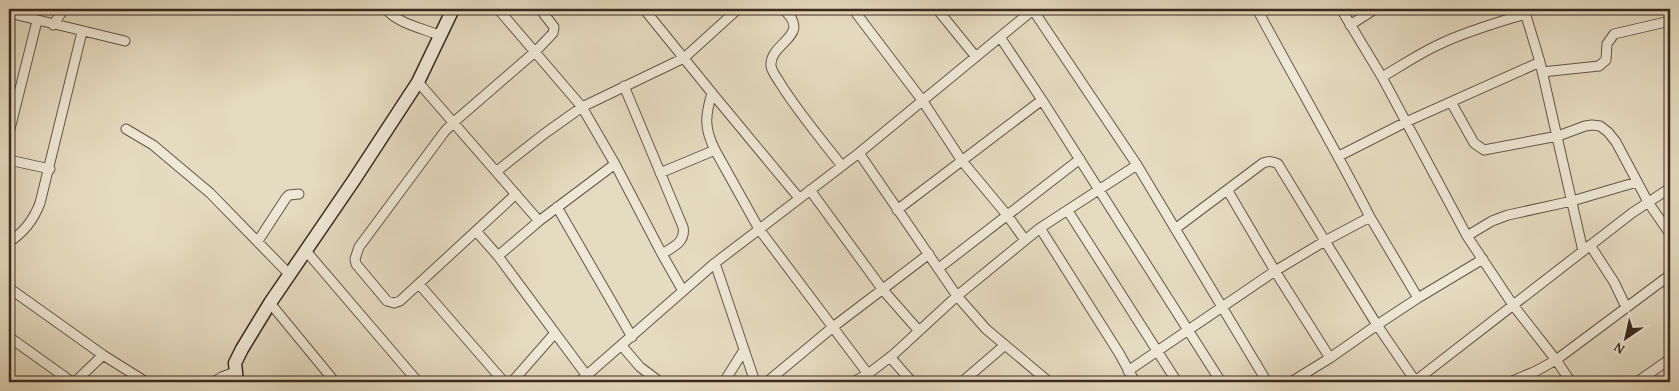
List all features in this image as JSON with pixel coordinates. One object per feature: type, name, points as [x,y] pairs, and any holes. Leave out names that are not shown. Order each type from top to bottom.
[{"type":"street","points":[[53,25],[64,9]]},
{"type":"street","points":[[386,9],[391,15],[403,21],[441,36]]},
{"type":"street","points":[[213,382],[222,377],[236,377],[235,363],[242,348],[418,82],[453,9]]},
{"type":"street","points":[[498,9],[536,51],[582,107],[615,164],[683,291]]},
{"type":"street","points":[[516,194],[400,301],[390,303],[356,264],[355,259],[359,247],[432,147],[454,122],[536,51],[554,30],[540,9]]},
{"type":"street","points":[[644,9],[799,198]]},
{"type":"street","points":[[497,171],[582,107],[684,58],[738,9]]},
{"type":"street","points":[[783,9],[793,21],[795,26],[794,32],[777,52],[772,60],[771,68],[792,103],[842,166]]},
{"type":"street","points":[[853,9],[922,100],[962,161],[1008,215],[1025,240]]},
{"type":"street","points":[[937,9],[976,57]]},
{"type":"street","points":[[1257,9],[1339,156],[1370,217],[1418,298]]},
{"type":"street","points":[[1341,9],[1382,76],[1467,236],[1513,305],[1571,382]]},
{"type":"street","points":[[1350,25],[1374,9]]},
{"type":"street","points":[[476,231],[498,256],[555,333],[583,379],[683,291],[759,229],[842,166],[1030,11],[1137,165],[1267,382]]},
{"type":"street","points":[[1382,76],[1438,45],[1478,28],[1524,12],[1540,62],[1572,201],[1586,248],[1614,282],[1626,307]]},
{"type":"street","points":[[9,13],[124,41]]},
{"type":"street","points":[[9,133],[37,20]]},
{"type":"street","points":[[1542,72],[1599,66],[1606,60],[1608,41],[1614,34],[1670,20]]},
{"type":"street","points":[[9,242],[27,226],[36,213],[50,169],[82,32]]},
{"type":"street","points":[[1000,37],[1100,190],[1221,382]]},
{"type":"street","points":[[1339,156],[1406,122],[1540,62]]},
{"type":"street","points":[[418,82],[539,221]]},
{"type":"street","points":[[624,86],[683,227],[684,234],[680,242],[662,254]]},
{"type":"street","points":[[712,93],[706,112],[706,125],[714,150],[759,229],[868,374]]},
{"type":"street","points":[[897,210],[1042,100]]},
{"type":"street","points":[[1451,102],[1474,143],[1484,150],[1558,136],[1585,126],[1600,126],[1616,142],[1648,202],[1670,234]]},
{"type":"street","points":[[126,129],[153,145],[210,193],[290,274]]},
{"type":"street","points":[[660,173],[714,150]]},
{"type":"street","points":[[859,152],[957,296],[986,329],[1049,382]]},
{"type":"street","points":[[939,268],[1080,159]]},
{"type":"street","points":[[9,160],[50,169]]},
{"type":"street","points":[[1175,229],[1263,163],[1272,162],[1278,164],[1377,325],[1415,382],[1586,248],[1670,188]]},
{"type":"street","points":[[498,256],[539,221],[615,164]]},
{"type":"street","points":[[853,382],[868,374],[890,357],[957,296],[1040,228],[1137,165]]},
{"type":"street","points":[[1467,236],[1492,221],[1508,215],[1572,201],[1637,182]]},
{"type":"street","points":[[810,190],[883,290],[919,331]]},
{"type":"street","points":[[1228,191],[1275,271],[1330,358]]},
{"type":"street","points":[[258,241],[286,198],[289,195],[299,194]]},
{"type":"street","points":[[557,207],[632,337]]},
{"type":"street","points":[[1068,211],[1177,382]]},
{"type":"street","points":[[1128,371],[1275,271],[1370,217]]},
{"type":"street","points":[[1040,228],[1119,352],[1135,382]]},
{"type":"street","points":[[306,251],[418,382]]},
{"type":"street","points":[[767,382],[833,327],[929,254]]},
{"type":"street","points":[[1291,382],[1418,298],[1483,259]]},
{"type":"street","points":[[716,264],[755,382]]},
{"type":"street","points":[[1510,382],[1556,360],[1670,276]]},
{"type":"street","points":[[419,284],[504,382]]},
{"type":"street","points":[[9,288],[103,355],[146,382]]},
{"type":"street","points":[[270,303],[335,382]]},
{"type":"street","points":[[512,382],[555,333]]},
{"type":"street","points":[[9,337],[73,382],[103,355]]},
{"type":"street","points":[[962,382],[1006,344]]},
{"type":"street","points":[[622,346],[640,368],[660,382]]},
{"type":"street","points":[[724,382],[744,350]]},
{"type":"street","points":[[890,357],[912,382]]},
{"type":"street","points":[[1637,382],[1670,358]]}]
